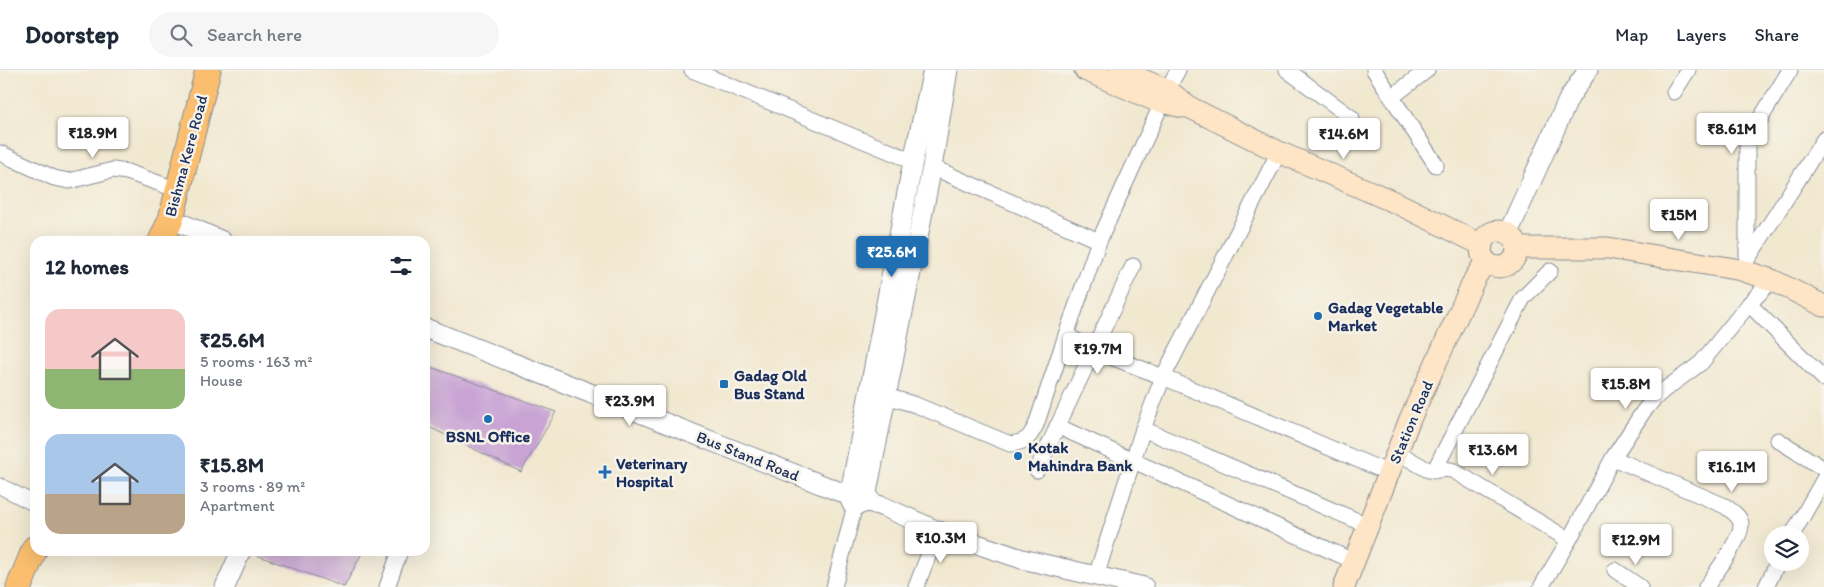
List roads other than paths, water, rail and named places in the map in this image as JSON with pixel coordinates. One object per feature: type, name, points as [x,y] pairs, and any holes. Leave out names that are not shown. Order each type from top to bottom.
[{"type":"main road","name":"Bishma Kere Road","points":[[163,236],[171,219],[208,70]]},
{"type":"main road","points":[[1085,70],[1164,96]]},
{"type":"main road","points":[[1119,70],[1164,96],[1280,152],[1403,206],[1484,253],[1491,264],[1503,266],[1513,260],[1513,241]]},
{"type":"main road","points":[[1484,253],[1489,235],[1495,231],[1502,231],[1513,241],[1608,248],[1744,265],[1823,304]]},
{"type":"main road","name":"Station Road","points":[[1344,587],[1410,419],[1475,278],[1484,253]]},
{"type":"main road","points":[[19,587],[32,556]]},
{"type":"street","points":[[692,70],[913,161]]},
{"type":"street","points":[[857,496],[913,161],[933,70]]},
{"type":"street","points":[[834,587],[857,496],[886,396],[932,167],[948,70]]},
{"type":"street","points":[[886,396],[916,405],[1010,444],[1021,443],[1031,437],[1099,241],[1164,96],[1178,70]]},
{"type":"street","points":[[1287,70],[1352,118]]},
{"type":"street","points":[[1374,70],[1436,165]]},
{"type":"street","points":[[1392,97],[1427,70]]},
{"type":"street","points":[[1513,241],[1569,98],[1588,70]]},
{"type":"street","points":[[1674,92],[1688,70]]},
{"type":"street","points":[[1744,265],[1748,140],[1790,70]]},
{"type":"street","points":[[1744,265],[1824,139]]},
{"type":"street","points":[[1096,576],[1143,429],[1163,377],[1280,152]]},
{"type":"street","points":[[0,153],[54,178],[69,181],[113,170],[127,172],[178,190]]},
{"type":"street","points":[[932,167],[1099,241]]},
{"type":"street","points":[[171,219],[210,236]]},
{"type":"street","points":[[1037,470],[1133,266]]},
{"type":"street","points":[[1434,471],[1523,298],[1550,271]]},
{"type":"street","points":[[1541,587],[1569,540],[1613,458],[1653,400],[1701,363],[1749,304],[1772,280]]},
{"type":"street","points":[[1749,304],[1824,379]]},
{"type":"street","name":"Bus Stand Road","points":[[430,330],[857,496],[938,531],[1022,559],[1144,587]]},
{"type":"street","points":[[1066,335],[1093,350],[1163,377],[1389,473]]},
{"type":"street","points":[[1058,426],[1353,561]]},
{"type":"street","points":[[1143,429],[1367,525]]},
{"type":"street","points":[[1778,440],[1824,469]]},
{"type":"street","points":[[1397,452],[1421,467],[1434,471],[1441,469],[1454,471],[1569,540]]},
{"type":"street","points":[[1613,458],[1725,506],[1737,515],[1741,523],[1739,534],[1706,587]]},
{"type":"street","points":[[1797,526],[1824,479]]},
{"type":"street","points":[[0,486],[30,501]]},
{"type":"street","points":[[916,587],[938,531]]},
{"type":"street","points":[[226,587],[239,556]]},
{"type":"street","points":[[387,587],[398,556]]},
{"type":"street","points":[[1615,570],[1640,587]]},
{"type":"street","points":[[1766,587],[1774,571]]},
{"type":"place","name":"Gadag Vegetable Market","points":[[1318,316]]},
{"type":"place","name":"Gadag Old Bus Stand","points":[[724,384]]},
{"type":"place","name":"BSNL Office","points":[[488,419]]},
{"type":"place","name":"Kotak Mahindra Bank","points":[[1018,456]]},
{"type":"place","name":"Veterinary Hospital","points":[[605,472]]}]
